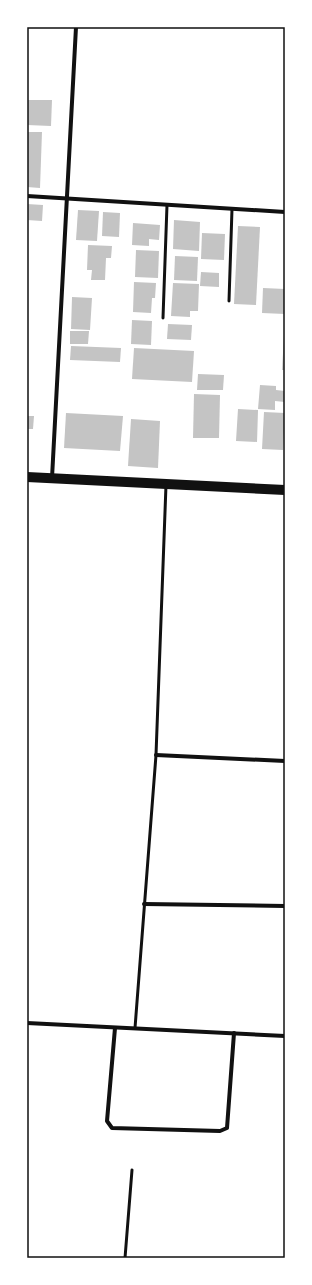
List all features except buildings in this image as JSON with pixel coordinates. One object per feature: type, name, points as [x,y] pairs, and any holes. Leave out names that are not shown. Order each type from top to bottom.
[{"type":"main road","points":[[27,477],[285,490]]},
{"type":"street","points":[[52,479],[76,27]]},
{"type":"street","points":[[27,196],[285,212]]},
{"type":"street","points":[[156,755],[285,761]]},
{"type":"street","points":[[144,904],[285,906]]},
{"type":"street","points":[[27,1023],[285,1036]]},
{"type":"street","points":[[115,1028],[107,1121],[112,1128],[220,1131],[227,1128],[234,1033]]},
{"type":"lane","points":[[163,318],[167,205]]},
{"type":"lane","points":[[229,301],[232,209]]},
{"type":"lane","points":[[135,1028],[156,755],[166,483]]},
{"type":"lane","points":[[125,1258],[132,1170]]}]
